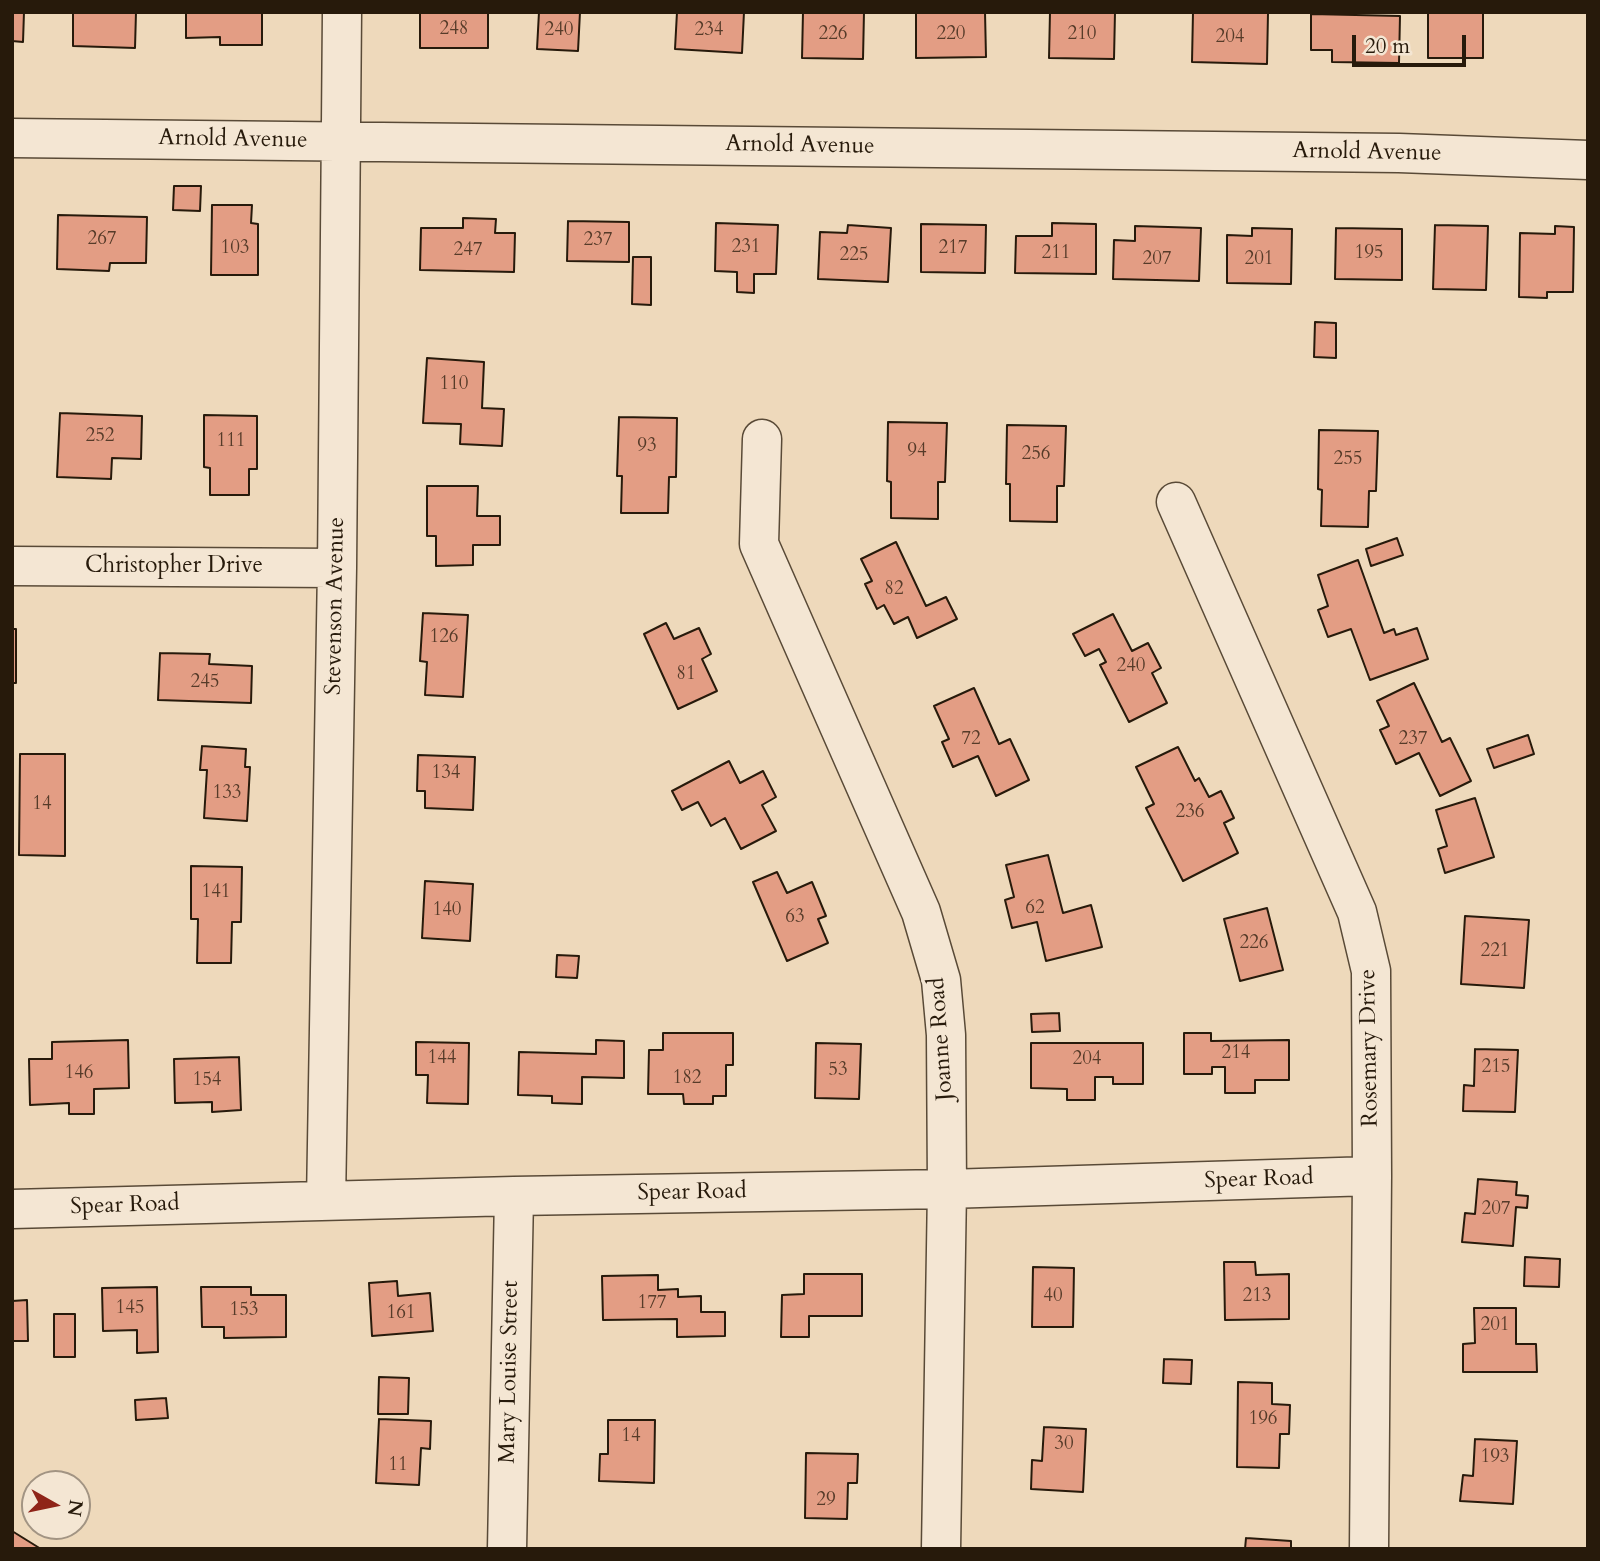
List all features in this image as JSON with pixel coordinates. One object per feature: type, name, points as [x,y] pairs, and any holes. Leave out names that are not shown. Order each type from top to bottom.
[{"type":"street","name":"Stevenson Avenue","points":[[326,1200],[337,568],[342,12]]},
{"type":"street","name":"Arnold Avenue","points":[[12,138],[1399,153],[1588,160]]},
{"type":"street","name":"Joanne Road","points":[[762,439],[759,544],[921,912],[941,980],[946,1035],[947,1189],[941,1549]]},
{"type":"street","name":"Rosemary Drive","points":[[1176,502],[1357,912],[1371,971],[1369,1549]]},
{"type":"street","name":"Christopher Drive","points":[[12,566],[337,568]]},
{"type":"street","name":"Spear Road","points":[[12,1209],[326,1200],[947,1189],[1372,1176]]},
{"type":"street","name":"Mary Louise Street","points":[[506,1549],[514,1196]]},
{"type":"building","points":[[12,12],[24,12],[23,42],[12,41]]},
{"type":"building","points":[[73,12],[136,12],[135,48],[73,46]]},
{"type":"building","points":[[186,12],[262,12],[262,45],[220,45],[220,37],[186,38]]},
{"type":"building","points":[[420,12],[488,12],[488,48],[420,48]]},
{"type":"building","points":[[539,12],[580,12],[578,51],[537,49]]},
{"type":"building","points":[[677,12],[744,12],[742,53],[675,49]]},
{"type":"building","points":[[803,12],[864,12],[863,59],[802,58]]},
{"type":"building","points":[[916,12],[985,12],[986,57],[916,58]]},
{"type":"building","points":[[1050,12],[1115,12],[1114,59],[1049,58]]},
{"type":"building","points":[[1193,12],[1268,13],[1267,64],[1192,62]]},
{"type":"building","points":[[1428,12],[1483,12],[1483,58],[1428,58]]},
{"type":"building","points":[[1311,14],[1400,16],[1399,63],[1332,62],[1332,50],[1311,50]]},
{"type":"building","points":[[174,186],[201,186],[200,211],[173,210]]},
{"type":"building","points":[[212,205],[252,205],[251,223],[258,224],[258,275],[211,275]]},
{"type":"building","points":[[58,215],[147,217],[146,263],[110,263],[109,271],[57,269]]},
{"type":"building","points":[[463,218],[496,219],[495,233],[515,233],[514,272],[420,270],[421,228],[463,228]]},
{"type":"building","points":[[568,221],[629,222],[629,262],[567,261]]},
{"type":"building","points":[[716,223],[778,225],[776,274],[754,274],[754,293],[737,292],[737,272],[715,271]]},
{"type":"building","points":[[1052,223],[1096,224],[1096,274],[1015,273],[1016,236],[1052,236]]},
{"type":"building","points":[[921,224],[986,225],[985,273],[921,272]]},
{"type":"building","points":[[848,225],[891,228],[888,282],[818,279],[820,232],[847,233]]},
{"type":"building","points":[[1435,225],[1488,226],[1486,290],[1433,289]]},
{"type":"building","points":[[1135,226],[1201,228],[1199,281],[1113,279],[1114,240],[1135,241]]},
{"type":"building","points":[[1555,226],[1574,227],[1573,292],[1547,292],[1547,298],[1519,297],[1520,233],[1555,234]]},
{"type":"building","points":[[1252,228],[1292,229],[1291,284],[1227,283],[1227,235],[1252,236]]},
{"type":"building","points":[[1336,228],[1402,229],[1402,280],[1335,279]]},
{"type":"building","points":[[633,257],[651,257],[651,305],[632,304]]},
{"type":"building","points":[[1315,322],[1336,323],[1336,358],[1314,357]]},
{"type":"building","points":[[427,358],[484,362],[482,408],[504,409],[502,446],[460,444],[461,424],[423,423]]},
{"type":"building","points":[[60,413],[142,416],[141,459],[112,458],[111,479],[57,477]]},
{"type":"building","points":[[204,415],[257,416],[257,469],[249,469],[249,495],[210,495],[210,468],[204,467]]},
{"type":"building","points":[[619,417],[677,418],[676,477],[669,477],[668,513],[621,513],[622,476],[617,476]]},
{"type":"building","points":[[888,422],[947,423],[945,482],[938,482],[938,519],[891,518],[891,482],[887,481]]},
{"type":"building","points":[[1007,425],[1066,426],[1064,486],[1057,486],[1057,522],[1010,521],[1010,484],[1006,484]]},
{"type":"building","points":[[1319,430],[1378,431],[1376,491],[1369,491],[1368,527],[1321,526],[1322,490],[1318,489]]},
{"type":"building","points":[[427,486],[478,486],[477,516],[500,516],[500,545],[473,545],[473,565],[436,566],[436,536],[427,536]]},
{"type":"building","points":[[1397,538],[1403,555],[1371,566],[1366,549]]},
{"type":"building","points":[[896,542],[926,606],[946,597],[957,619],[917,638],[908,617],[894,624],[884,605],[877,609],[865,584],[872,581],[861,559]]},
{"type":"building","points":[[1358,560],[1384,633],[1394,629],[1396,635],[1417,628],[1428,659],[1370,680],[1351,629],[1328,637],[1318,610],[1328,606],[1318,575]]},
{"type":"building","points":[[423,613],[468,615],[463,697],[425,695],[427,662],[420,661]]},
{"type":"building","points":[[1113,614],[1132,651],[1148,643],[1161,668],[1152,673],[1167,703],[1129,722],[1100,665],[1106,662],[1099,649],[1085,656],[1073,634]]},
{"type":"building","points":[[666,623],[674,639],[699,628],[711,654],[702,659],[717,691],[678,709],[644,634]]},
{"type":"building","points":[[12,629],[16,629],[16,683],[12,683]]},
{"type":"building","points":[[160,653],[210,654],[209,664],[252,666],[251,703],[158,700]]},
{"type":"building","points":[[1414,683],[1442,742],[1450,738],[1471,781],[1440,796],[1419,753],[1396,764],[1380,730],[1389,726],[1377,701]]},
{"type":"building","points":[[974,688],[999,744],[1010,739],[1029,780],[996,796],[978,756],[953,767],[942,742],[949,739],[934,706]]},
{"type":"building","points":[[1528,735],[1534,754],[1494,768],[1487,749]]},
{"type":"building","points":[[202,746],[246,749],[245,767],[250,767],[247,821],[204,818],[207,770],[200,770]]},
{"type":"building","points":[[1178,747],[1195,781],[1199,778],[1209,797],[1221,791],[1234,818],[1224,823],[1238,853],[1183,881],[1146,808],[1154,804],[1136,767]]},
{"type":"building","points":[[20,754],[65,754],[65,856],[19,855]]},
{"type":"building","points":[[418,755],[475,757],[473,810],[425,808],[425,791],[417,791]]},
{"type":"building","points":[[729,761],[740,783],[763,771],[776,797],[762,805],[776,831],[741,849],[725,818],[711,826],[698,802],[682,810],[672,791]]},
{"type":"building","points":[[1475,798],[1494,857],[1445,873],[1438,849],[1447,846],[1436,810]]},
{"type":"building","points":[[1048,855],[1063,913],[1091,905],[1102,947],[1046,961],[1037,922],[1012,928],[1005,900],[1014,897],[1006,865]]},
{"type":"building","points":[[191,866],[242,867],[241,922],[232,922],[231,963],[197,963],[198,919],[191,919]]},
{"type":"building","points":[[777,872],[787,893],[812,882],[826,916],[818,919],[828,943],[787,961],[753,882]]},
{"type":"building","points":[[425,881],[473,884],[470,941],[422,938]]},
{"type":"building","points":[[1267,908],[1283,970],[1240,981],[1224,919]]},
{"type":"building","points":[[1465,916],[1529,920],[1524,988],[1461,984]]},
{"type":"building","points":[[557,955],[579,956],[577,978],[556,977]]},
{"type":"building","points":[[1059,1013],[1060,1031],[1032,1032],[1031,1014]]},
{"type":"building","points":[[663,1033],[733,1033],[733,1065],[726,1065],[726,1096],[713,1096],[713,1104],[684,1104],[683,1094],[648,1094],[649,1050],[663,1050]]},
{"type":"building","points":[[1184,1033],[1211,1033],[1211,1041],[1289,1040],[1289,1080],[1255,1080],[1255,1093],[1225,1093],[1225,1067],[1212,1067],[1212,1074],[1184,1074]]},
{"type":"building","points":[[128,1040],[129,1088],[94,1089],[94,1114],[69,1114],[69,1103],[30,1105],[29,1059],[52,1059],[52,1042]]},
{"type":"building","points":[[596,1040],[624,1041],[624,1078],[582,1077],[582,1104],[552,1103],[552,1096],[518,1095],[519,1052],[596,1054]]},
{"type":"building","points":[[416,1042],[469,1043],[468,1104],[427,1103],[428,1075],[416,1075]]},
{"type":"building","points":[[816,1043],[861,1044],[859,1099],[815,1098]]},
{"type":"building","points":[[1031,1043],[1143,1043],[1143,1084],[1113,1084],[1113,1077],[1095,1077],[1095,1100],[1067,1100],[1067,1089],[1031,1088]]},
{"type":"building","points":[[1475,1049],[1518,1050],[1515,1112],[1463,1111],[1464,1085],[1474,1086]]},
{"type":"building","points":[[239,1057],[241,1110],[212,1112],[212,1102],[175,1103],[174,1059]]},
{"type":"building","points":[[1478,1179],[1517,1182],[1516,1195],[1528,1196],[1527,1208],[1516,1207],[1513,1246],[1462,1242],[1465,1213],[1475,1214]]},
{"type":"building","points":[[1525,1257],[1560,1259],[1559,1287],[1524,1286]]},
{"type":"building","points":[[1224,1262],[1255,1262],[1256,1275],[1289,1274],[1289,1319],[1225,1320]]},
{"type":"building","points":[[1033,1267],[1074,1268],[1073,1327],[1032,1327]]},
{"type":"building","points":[[804,1274],[862,1274],[862,1316],[809,1316],[809,1337],[781,1337],[782,1295],[804,1294]]},
{"type":"building","points":[[658,1275],[658,1290],[678,1289],[678,1297],[701,1296],[701,1312],[725,1312],[725,1336],[677,1337],[677,1319],[603,1320],[602,1276]]},
{"type":"building","points":[[397,1281],[398,1296],[430,1293],[433,1331],[372,1336],[369,1283]]},
{"type":"building","points":[[157,1287],[158,1352],[137,1353],[137,1330],[103,1331],[102,1288]]},
{"type":"building","points":[[201,1287],[251,1287],[251,1295],[286,1295],[286,1337],[224,1338],[224,1327],[202,1327]]},
{"type":"building","points":[[27,1300],[28,1341],[12,1341],[12,1301]]},
{"type":"building","points":[[1474,1308],[1516,1308],[1516,1344],[1536,1344],[1537,1372],[1463,1372],[1463,1344],[1475,1343]]},
{"type":"building","points":[[54,1314],[75,1314],[75,1357],[54,1357]]},
{"type":"building","points":[[1164,1359],[1192,1360],[1191,1384],[1163,1383]]},
{"type":"building","points":[[379,1377],[409,1378],[408,1414],[378,1414]]},
{"type":"building","points":[[1238,1382],[1272,1383],[1272,1404],[1290,1405],[1289,1434],[1280,1434],[1279,1468],[1237,1467]]},
{"type":"building","points":[[166,1398],[168,1418],[136,1420],[135,1400]]},
{"type":"building","points":[[379,1419],[431,1421],[430,1449],[421,1448],[419,1485],[376,1483]]},
{"type":"building","points":[[608,1420],[655,1420],[654,1483],[599,1481],[600,1454],[608,1454]]},
{"type":"building","points":[[1044,1427],[1086,1429],[1083,1492],[1031,1489],[1032,1460],[1042,1461]]},
{"type":"building","points":[[1475,1439],[1517,1441],[1513,1504],[1460,1501],[1463,1475],[1473,1476]]},
{"type":"building","points":[[806,1453],[858,1454],[857,1483],[848,1483],[847,1519],[805,1518]]},
{"type":"building","points":[[12,1531],[21,1537],[21,1540],[26,1540],[41,1549],[12,1549]]},
{"type":"building","points":[[1246,1538],[1291,1541],[1291,1549],[1245,1549]]}]
